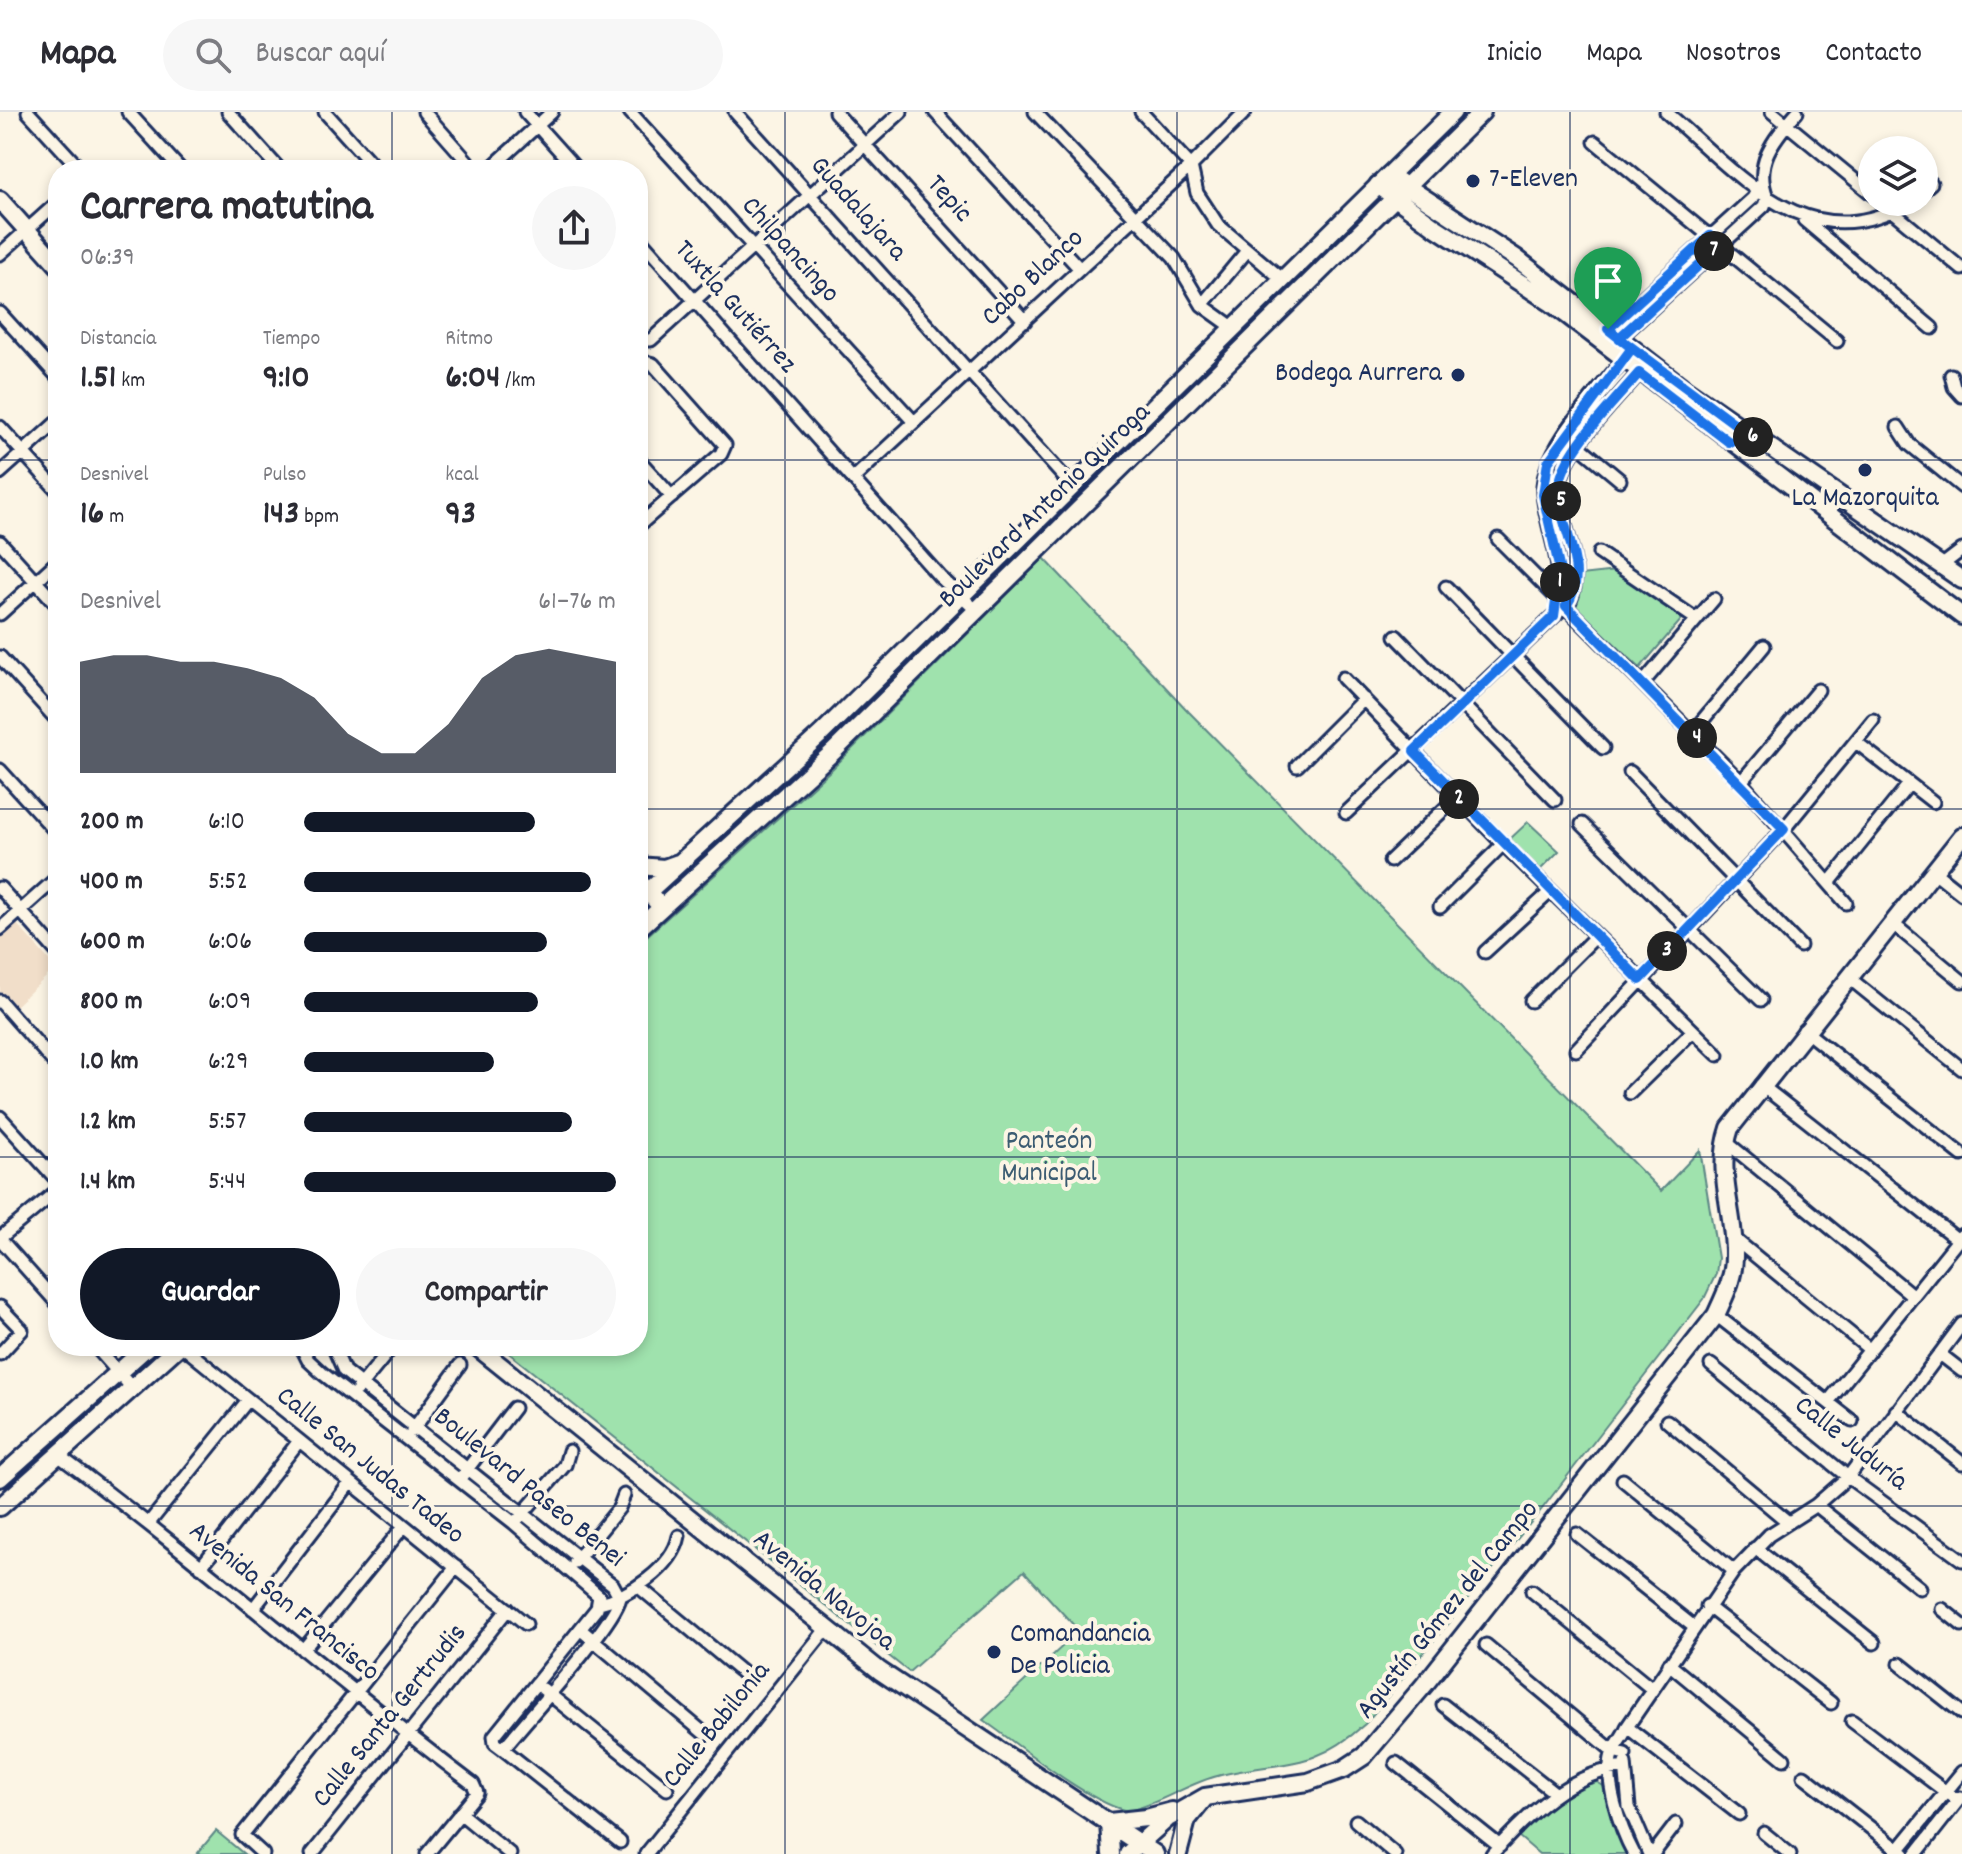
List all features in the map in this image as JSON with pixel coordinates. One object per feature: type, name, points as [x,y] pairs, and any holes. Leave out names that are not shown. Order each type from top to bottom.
[{"type":"street","points":[[28,112],[72,160]]},
{"type":"street","points":[[128,112],[172,160]]},
{"type":"street","points":[[228,112],[271,160]]},
{"type":"street","points":[[325,112],[368,160]]},
{"type":"street","points":[[424,112],[466,160]]},
{"type":"street","points":[[525,112],[568,160]]},
{"type":"street","points":[[500,160],[552,112]]},
{"type":"street","name":"Chilpancingo","points":[[630,112],[914,422]]},
{"type":"street","name":"Guadalajara","points":[[735,112],[1073,487]]},
{"type":"street","name":"Tepic","points":[[835,112],[1025,321]]},
{"type":"street","points":[[648,340],[813,196],[901,112]]},
{"type":"street","points":[[935,112],[1080,269]]},
{"type":"street","points":[[1035,112],[1174,258],[1202,305],[1234,328]]},
{"type":"street","points":[[1141,112],[1191,166],[1197,193],[1211,217],[1246,252],[1282,279]]},
{"type":"street","name":"Boulevard Antonio Quiroga","points":[[648,888],[683,861],[822,733],[1453,112]]},
{"type":"street","name":"Boulevard Antonio Quiroga","points":[[650,918],[833,752],[1482,112]]},
{"type":"street","points":[[1666,112],[1762,190],[1800,216],[1932,328]]},
{"type":"street","points":[[1772,112],[1858,182]]},
{"type":"street","points":[[1614,344],[1764,206],[1762,160],[1797,112]]},
{"type":"street","name":"Cabo Blanco","points":[[854,478],[1245,113]]},
{"type":"street","points":[[1595,142],[1837,341]]},
{"type":"street","points":[[1384,180],[1522,282],[1614,344],[1729,442],[1962,616]]},
{"type":"street","points":[[1562,602],[1555,541],[1543,495],[1548,462],[1584,411],[1614,344],[1674,268],[1762,190]]},
{"type":"street","points":[[0,200],[48,254]]},
{"type":"street","points":[[0,254],[48,211]]},
{"type":"street","points":[[1800,216],[1818,222],[1852,223],[1867,222],[1881,216]]},
{"type":"street","points":[[1898,216],[1962,269]]},
{"type":"street","name":"Tuxtla Gutiérrez","points":[[648,248],[959,596],[977,611]]},
{"type":"street","points":[[1202,305],[1246,252]]},
{"type":"street","points":[[1674,268],[1683,279]]},
{"type":"street","points":[[0,313],[48,366]]},
{"type":"street","points":[[648,363],[653,364],[725,445],[721,454],[648,517]]},
{"type":"street","points":[[1346,813],[1554,616],[1576,580],[1560,494],[1564,470],[1583,449],[1598,422],[1644,367]]},
{"type":"street","points":[[1644,367],[1962,580]]},
{"type":"street","points":[[1951,375],[1954,387],[1962,396]]},
{"type":"street","points":[[1584,411],[1598,422]]},
{"type":"street","points":[[0,427],[48,480]]},
{"type":"street","points":[[1898,427],[1909,444],[1962,487]]},
{"type":"street","points":[[0,473],[48,430]]},
{"type":"street","points":[[1729,442],[1754,438]]},
{"type":"street","points":[[1583,449],[1620,480]]},
{"type":"street","points":[[1548,462],[1564,470]]},
{"type":"street","points":[[648,470],[672,497]]},
{"type":"street","points":[[1555,541],[1570,536]]},
{"type":"street","points":[[1498,539],[1741,782],[1846,903]]},
{"type":"street","points":[[0,542],[48,596]]},
{"type":"street","points":[[1917,580],[1937,563],[1962,550]]},
{"type":"street","points":[[1599,553],[1696,619]]},
{"type":"street","points":[[0,614],[48,570]]},
{"type":"street","points":[[1446,587],[1603,748]]},
{"type":"street","points":[[1643,683],[1714,599]]},
{"type":"street","points":[[1396,636],[1555,800]]},
{"type":"street","points":[[1692,733],[1764,646]]},
{"type":"street","points":[[0,657],[48,710]]},
{"type":"street","points":[[1343,678],[1550,892],[1718,1055]]},
{"type":"street","points":[[1741,782],[1818,690]]},
{"type":"street","points":[[1297,766],[1364,699]]},
{"type":"street","points":[[1576,1050],[1784,829],[1873,720]]},
{"type":"street","points":[[1856,742],[1933,802]]},
{"type":"street","points":[[0,770],[48,823]]},
{"type":"street","points":[[1630,772],[1800,946]]},
{"type":"street","points":[[1829,883],[1909,784]]},
{"type":"street","points":[[1390,861],[1457,797]]},
{"type":"street","points":[[1582,824],[1761,1000]]},
{"type":"street","points":[[1912,1295],[1725,1141],[1730,1128],[1761,1085],[1962,836]]},
{"type":"street","points":[[1440,907],[1503,844]]},
{"type":"street","points":[[648,867],[664,868],[683,861]]},
{"type":"street","points":[[1933,871],[1962,894]]},
{"type":"street","points":[[0,929],[48,886]]},
{"type":"street","points":[[0,888],[48,942]]},
{"type":"street","points":[[1485,952],[1550,892]]},
{"type":"street","points":[[1892,923],[1962,981]]},
{"type":"street","points":[[1531,1001],[1596,936]]},
{"type":"street","points":[[1848,977],[1962,1069]]},
{"type":"street","points":[[0,1001],[48,1056]]},
{"type":"street","points":[[1804,1030],[1962,1155]]},
{"type":"street","points":[[1630,1093],[1693,1031]]},
{"type":"street","points":[[1761,1085],[1960,1238],[1828,1402]]},
{"type":"street","points":[[0,1117],[48,1170]]},
{"type":"street","name":"Agustín Gómez del Campo","points":[[1144,1848],[1182,1808],[1205,1797],[1308,1782],[1344,1769],[1364,1756],[1481,1614],[1716,1315],[1732,1281],[1735,1254],[1723,1175],[1725,1141]]},
{"type":"street","points":[[48,1198],[0,1238],[48,1293]]},
{"type":"street","points":[[1731,1236],[1869,1349]]},
{"type":"street","points":[[0,1307],[22,1330],[0,1354]]},
{"type":"street","points":[[1716,1315],[1852,1421]]},
{"type":"street","points":[[1634,1854],[1618,1821],[1611,1768],[1625,1733],[1652,1689],[1734,1571],[1755,1548],[1816,1505],[1848,1477],[1962,1324]]},
{"type":"street","points":[[1940,1354],[1962,1371]]},
{"type":"street","points":[[104,1356],[132,1388]]},
{"type":"street","points":[[0,1478],[137,1356]]},
{"type":"street","points":[[0,1507],[169,1356]]},
{"type":"street","name":"Calle San Judas Tadeo","points":[[193,1356],[526,1624]]},
{"type":"street","name":"Boulevard Paseo Benei","points":[[307,1356],[313,1366],[353,1396],[410,1434],[518,1518],[579,1558],[613,1585],[620,1598],[618,1607],[503,1749],[495,1743],[494,1736],[599,1603],[595,1589],[518,1518]]},
{"type":"street","name":"Boulevard Paseo Benei","points":[[336,1356],[339,1367],[410,1434]]},
{"type":"street","points":[[353,1396],[385,1356]]},
{"type":"street","name":"Avenida Navojoa","points":[[488,1356],[906,1689],[1144,1848]]},
{"type":"street","points":[[410,1434],[460,1365]]},
{"type":"street","name":"Calle Juduría","points":[[1711,1365],[1848,1477],[1962,1560]]},
{"type":"street","points":[[149,1523],[248,1400]]},
{"type":"street","points":[[462,1475],[514,1408]]},
{"type":"street","points":[[1896,1411],[1962,1463]]},
{"type":"street","points":[[1667,1421],[1788,1522]]},
{"type":"street","points":[[201,1567],[299,1441]]},
{"type":"street","points":[[518,1518],[565,1465],[569,1451]]},
{"type":"street","name":"Avenida San Francisco","points":[[58,1455],[149,1523],[356,1694],[477,1788],[460,1813]]},
{"type":"street","points":[[1623,1480],[1734,1571]]},
{"type":"street","points":[[253,1609],[350,1483]]},
{"type":"street","points":[[571,1569],[619,1508],[624,1495]]},
{"type":"street","points":[[1816,1505],[1920,1588]]},
{"type":"street","points":[[303,1650],[404,1526]]},
{"type":"street","points":[[1577,1534],[1694,1627]]},
{"type":"street","points":[[599,1603],[620,1598],[639,1587],[674,1550],[679,1536]]},
{"type":"street","points":[[1755,1548],[1874,1643]]},
{"type":"street","points":[[263,1854],[241,1837],[456,1567]]},
{"type":"street","points":[[639,1587],[750,1679]]},
{"type":"street","points":[[1532,1591],[1652,1689]]},
{"type":"street","points":[[1707,1606],[1831,1703]]},
{"type":"street","name":"Calle Santa Gertrudis","points":[[312,1854],[508,1609]]},
{"type":"street","points":[[1942,1609],[1962,1625]]},
{"type":"street","name":"Calle Babilonia","points":[[646,1854],[827,1628]]},
{"type":"street","points":[[580,1629],[705,1734]]},
{"type":"street","points":[[1486,1645],[1619,1752],[1625,1767],[1629,1807],[1651,1854],[1676,1824]]},
{"type":"street","points":[[1669,1664],[1784,1759]]},
{"type":"street","points":[[1900,1664],[1962,1713]]},
{"type":"street","points":[[537,1683],[667,1789]]},
{"type":"street","points":[[1443,1705],[1555,1793]]},
{"type":"street","points":[[1852,1721],[1956,1792]]},
{"type":"street","points":[[1625,1733],[1739,1814]]},
{"type":"street","points":[[503,1749],[620,1842]]},
{"type":"street","points":[[1396,1763],[1496,1850],[1555,1793],[1611,1768],[1625,1767]]},
{"type":"street","points":[[1804,1776],[1901,1849],[1920,1853],[1956,1792],[1962,1772]]},
{"type":"street","points":[[1901,1849],[1956,1792]]},
{"type":"street","points":[[1178,1854],[1187,1820],[1205,1797]]},
{"type":"street","points":[[1111,1854],[1109,1822],[1146,1818],[1182,1808]]},
{"type":"street","points":[[427,1854],[460,1813],[510,1854]]},
{"type":"street","points":[[1356,1821],[1395,1854]]},
{"type":"street","points":[[1764,1833],[1790,1854]]},
{"type":"shaded area","points":[[15,922],[48,959],[48,975],[14,1007],[0,992],[0,937]]},
{"type":"green space","name":"Panteón Municipal","points":[[1044,558],[1189,712],[1661,1191],[1700,1150],[1718,1258],[1716,1274],[1704,1299],[1542,1509],[1365,1724],[1329,1750],[1297,1762],[1209,1778],[1128,1811],[1112,1806],[1054,1772],[983,1720],[1079,1631],[1024,1571],[909,1672],[513,1356],[648,1356],[648,935],[831,770]]},
{"type":"green space","points":[[1616,571],[1682,619],[1640,668],[1575,606],[1581,575]]},
{"type":"green space","points":[[1528,822],[1559,851],[1540,870],[1510,839]]},
{"type":"green space","points":[[1597,1782],[1605,1787],[1627,1854],[1539,1854],[1518,1836],[1563,1795]]},
{"type":"green space","points":[[216,1831],[244,1854],[197,1854]]},
{"type":"place","name":"7-Eleven","points":[[1473,181]]},
{"type":"place","name":"Bodega Aurrera","points":[[1458,375]]},
{"type":"place","name":"La Mazorquita","points":[[1865,470]]},
{"type":"place","name":"Comandancia De Policia","points":[[994,1652]]},
{"type":"route","points":[[1608,329],[1619,338],[1632,348],[1553,452],[1544,475],[1543,495],[1560,571],[1554,616],[1414,751],[1640,980],[1784,829],[1566,606],[1574,590],[1576,571],[1561,504],[1561,477],[1579,446],[1639,373],[1729,442],[1754,438],[1619,338],[1721,245],[1710,236],[1608,329]]}]
